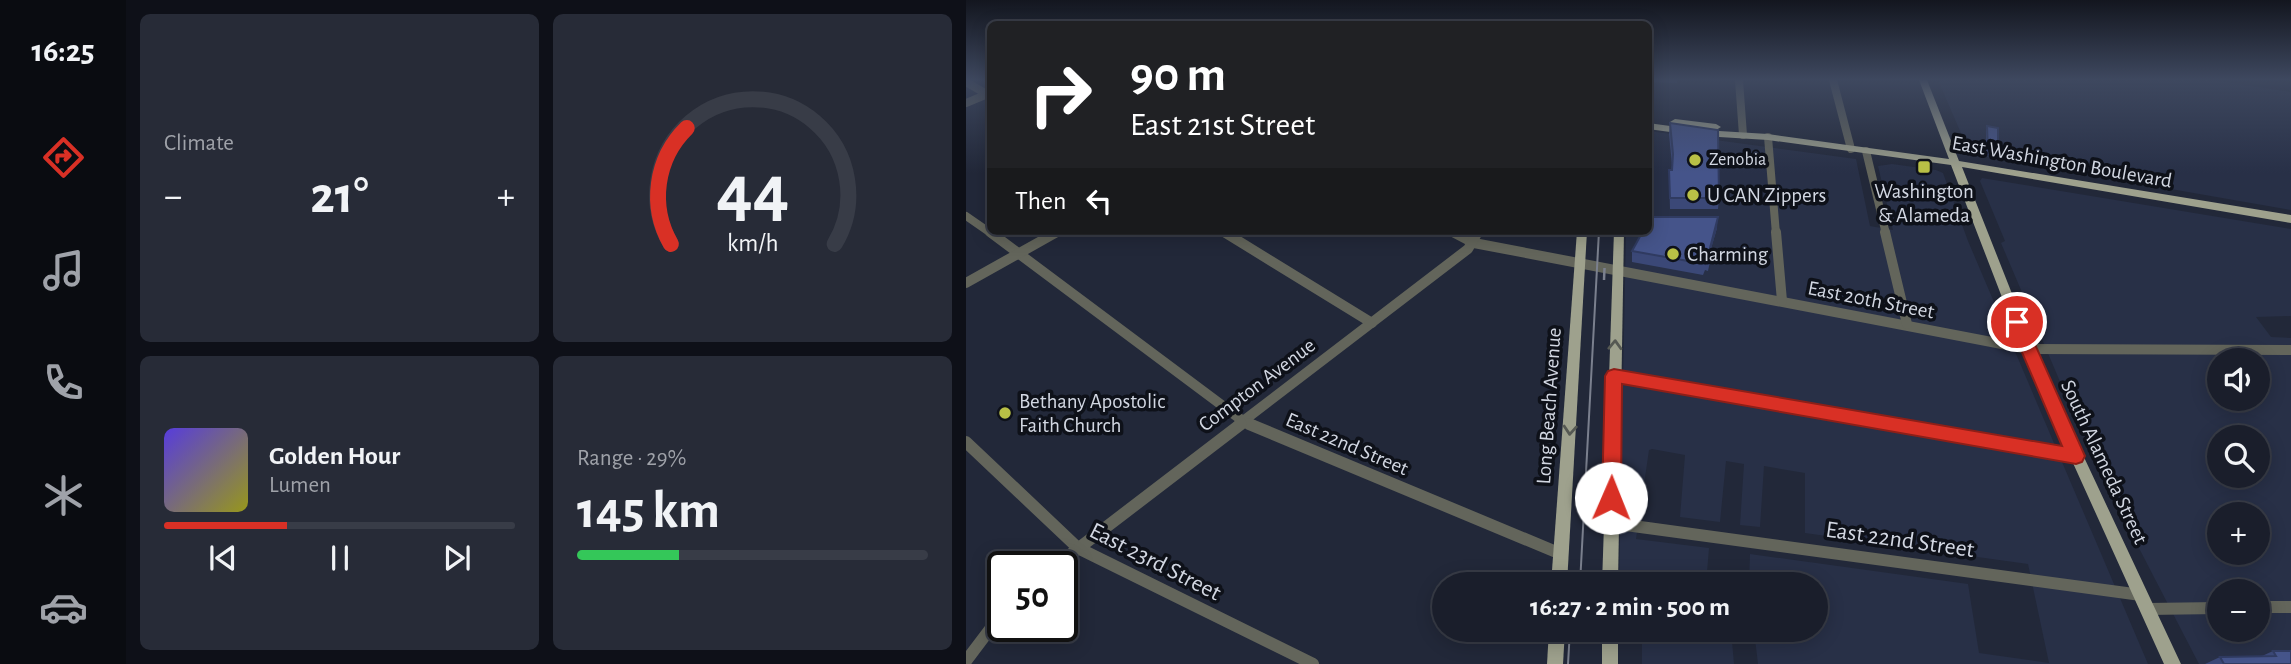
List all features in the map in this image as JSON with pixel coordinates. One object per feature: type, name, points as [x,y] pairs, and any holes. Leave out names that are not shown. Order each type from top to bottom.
[{"type":"main road","name":"South Alameda Street","points":[[1935,111],[2028,349],[2173,664]]},
{"type":"main road","name":"East Washington Boulevard","points":[[1652,119],[1726,129],[1743,135]]},
{"type":"main road","name":"East Washington Boulevard","points":[[1652,126],[1768,137],[1956,163],[2291,219]]},
{"type":"main road","name":"Long Beach Avenue","points":[[1560,572],[1582,235]]},
{"type":"main road","points":[[1610,572],[1619,235]]},
{"type":"main road","points":[[1555,664],[1556,642]]},
{"type":"main road","points":[[1609,664],[1610,642]]},
{"type":"street","points":[[1741,111],[1743,135]]},
{"type":"street","points":[[1841,111],[1851,149]]},
{"type":"street","points":[[1768,137],[1782,301]]},
{"type":"street","points":[[1866,151],[1907,324]]},
{"type":"street","name":"East 22nd Street","points":[[966,216],[987,230]]},
{"type":"street","name":"East 22nd Street","points":[[994,235],[1243,421],[1561,554]]},
{"type":"street","points":[[966,283],[1052,235]]},
{"type":"street","points":[[1229,235],[1372,323]]},
{"type":"street","name":"East 20th Street","points":[[1459,235],[1474,243],[2028,349],[2291,350]]},
{"type":"street","name":"Compton Avenue","points":[[1073,551],[1372,323],[1474,243],[1477,235]]},
{"type":"street","points":[[1614,376],[2076,456]]},
{"type":"street","name":"East 23rd Street","points":[[966,442],[1077,548],[1313,664]]},
{"type":"street","name":"East 22nd Street","points":[[1611,523],[2144,602],[2207,607]]},
{"type":"street","points":[[2270,607],[2291,607]]},
{"type":"street","points":[[966,661],[987,633]]},
{"type":"shaded area","points":[[1951,111],[2291,111],[2291,210],[1970,154]]},
{"type":"shaded area","points":[[1652,131],[1856,159],[1870,226],[1893,230],[1878,166],[1892,164],[1936,170],[1943,173],[1968,241],[2148,664],[1758,664],[1755,642],[1828,642],[1828,572],[1749,572],[1750,554],[1968,584],[1979,653],[2049,663],[2028,564],[1805,533],[1805,473],[1764,466],[1760,527],[1740,525],[1744,464],[1726,461],[1720,522],[1680,517],[1685,455],[1649,450],[1636,539],[1709,548],[1707,572],[1619,572],[1626,235],[1652,235]]},
{"type":"shaded area","points":[[1982,178],[2291,229],[2291,316],[2256,317],[2271,337],[2291,338],[2291,664],[2199,664],[2141,552],[2064,391],[2001,243],[2005,241],[1980,181]]},
{"type":"shaded area","points":[[1642,642],[1732,642],[1734,664],[1642,664]]},
{"type":"building","points":[[1670,123],[1718,130],[1719,198],[1670,198],[1669,170],[1672,170],[1673,154]]},
{"type":"building","points":[[1987,126],[1998,128],[1998,153],[1988,151]]},
{"type":"building","name":"Charming","points":[[1652,217],[1718,217],[1709,252],[1712,252],[1710,260],[1706,259],[1705,264],[1632,251],[1641,235],[1652,235]]},
{"type":"building","points":[[2273,651],[2291,651],[2291,664],[2224,664],[2220,657],[2276,656]]},
{"type":"tram line","points":[[1581,572],[1599,235]]},
{"type":"tram line","points":[[1568,664],[1569,642]]},
{"type":"railway","points":[[1604,280],[1605,257]]},
{"type":"place","name":"Zenobia","points":[[1695,160]]},
{"type":"place","name":"Washington & Alameda","points":[[1924,167]]},
{"type":"place","name":"U CAN Zippers","points":[[1693,195]]},
{"type":"place","name":"Charming","points":[[1673,254]]},
{"type":"place","name":"Bethany Apostolic Faith Church","points":[[1005,413]]},
{"type":"route","points":[[1611,498],[1614,376],[2076,456],[2017,322]]}]
